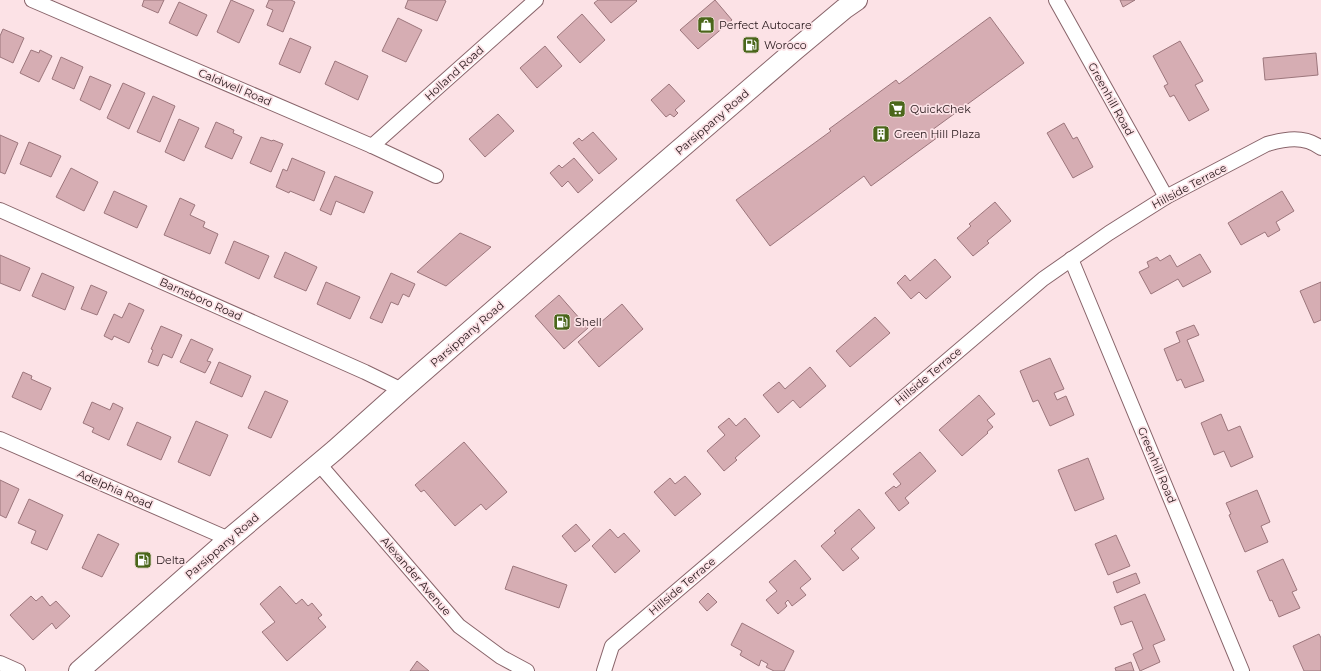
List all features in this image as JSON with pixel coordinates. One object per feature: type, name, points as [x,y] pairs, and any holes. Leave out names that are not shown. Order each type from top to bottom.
[{"type":"main road","name":"Parsippany Road","points":[[79,671],[229,539],[319,464],[402,390],[795,50],[857,0]]},
{"type":"street","name":"Caldwell Road","points":[[32,0],[372,146],[436,176]]},
{"type":"street","name":"Holland Road","points":[[372,146],[536,0]]},
{"type":"street","name":"Greenhill Road","points":[[1056,0],[1166,197]]},
{"type":"street","name":"Hillside Terrace","points":[[604,671],[612,646],[1043,278],[1109,233],[1166,197],[1266,144],[1279,140],[1303,139],[1314,143],[1321,148]]},
{"type":"street","name":"Barnsboro Road","points":[[0,210],[365,372],[402,390]]},
{"type":"street","name":"Greenhill Road","points":[[1071,259],[1242,671]]},
{"type":"street","name":"Adelphia Road","points":[[0,439],[229,539]]},
{"type":"street","name":"Alexander Avenue","points":[[319,464],[459,626],[501,657],[527,671]]},
{"type":"street","points":[[0,663],[18,671]]},
{"type":"building","points":[[144,0],[164,0],[158,13],[142,6]]},
{"type":"building","points":[[231,0],[254,10],[239,43],[217,32]]},
{"type":"building","points":[[269,0],[291,0],[295,2],[283,32],[267,25],[273,10],[266,7]]},
{"type":"building","points":[[408,0],[446,1],[437,21],[405,8]]},
{"type":"building","points":[[598,0],[637,1],[611,23],[594,3]]},
{"type":"building","name":"Perfect Autocare","points":[[715,0],[732,20],[698,49],[680,30]]},
{"type":"building","points":[[1120,0],[1135,0],[1123,7]]},
{"type":"building","points":[[179,2],[207,15],[197,36],[169,23]]},
{"type":"building","points":[[582,14],[605,40],[580,63],[557,37]]},
{"type":"building","name":"Green Hill Plaza","points":[[990,17],[1024,63],[932,130],[938,137],[871,186],[864,176],[770,246],[736,200],[831,131],[829,129],[896,80],[899,84]]},
{"type":"building","points":[[398,18],[422,30],[406,62],[382,51]]},
{"type":"building","points":[[3,29],[24,38],[13,63],[0,57],[0,36]]},
{"type":"building","points":[[290,38],[311,47],[300,73],[279,64]]},
{"type":"building","points":[[1180,41],[1203,81],[1195,85],[1209,110],[1189,121],[1174,95],[1170,97],[1164,86],[1168,84],[1153,56]]},
{"type":"building","points":[[545,46],[562,66],[537,88],[520,68]]},
{"type":"building","points":[[31,50],[39,53],[40,50],[52,56],[39,82],[20,73]]},
{"type":"building","points":[[1316,53],[1318,75],[1265,80],[1263,58]]},
{"type":"building","points":[[61,57],[83,67],[74,89],[52,79]]},
{"type":"building","points":[[335,61],[368,76],[358,100],[325,84]]},
{"type":"building","points":[[90,76],[111,85],[100,110],[80,100]]},
{"type":"building","points":[[123,83],[145,93],[129,129],[107,118]]},
{"type":"building","points":[[669,84],[685,101],[675,110],[678,113],[674,117],[670,114],[666,117],[651,100]]},
{"type":"building","points":[[153,96],[175,106],[160,142],[137,132]]},
{"type":"building","points":[[498,114],[514,131],[485,157],[469,139]]},
{"type":"building","points":[[179,119],[199,128],[184,161],[165,152]]},
{"type":"building","points":[[216,122],[234,130],[233,133],[242,137],[232,159],[205,147]]},
{"type":"building","points":[[1064,123],[1073,139],[1077,137],[1093,167],[1073,178],[1047,133]]},
{"type":"building","points":[[593,132],[617,159],[599,174],[573,143],[579,138],[582,141]]},
{"type":"building","points":[[0,135],[18,143],[5,174],[0,172]]},
{"type":"building","points":[[261,137],[283,144],[271,172],[250,163]]},
{"type":"building","points":[[29,142],[61,156],[51,177],[20,164]]},
{"type":"building","points":[[292,158],[325,172],[314,201],[276,187],[283,169],[287,171]]},
{"type":"building","points":[[574,158],[593,180],[578,193],[568,181],[562,187],[550,173],[559,165],[562,168]]},
{"type":"building","points":[[71,168],[98,182],[84,211],[56,197]]},
{"type":"building","points":[[335,176],[373,192],[364,213],[336,201],[331,215],[320,210]]},
{"type":"building","points":[[114,191],[147,206],[137,228],[104,213]]},
{"type":"building","points":[[1282,191],[1294,211],[1276,222],[1280,230],[1268,237],[1265,232],[1241,245],[1228,223]]},
{"type":"building","points":[[180,198],[195,205],[190,215],[205,222],[203,227],[218,234],[210,254],[164,235]]},
{"type":"building","points":[[995,202],[1011,221],[987,241],[989,243],[973,256],[957,238],[971,226],[969,224]]},
{"type":"building","points":[[460,233],[491,247],[446,286],[417,272]]},
{"type":"building","points":[[234,241],[269,256],[259,279],[225,263]]},
{"type":"building","points":[[285,252],[317,267],[306,291],[274,277]]},
{"type":"building","points":[[1200,254],[1211,272],[1183,287],[1178,279],[1151,294],[1139,272],[1149,267],[1147,262],[1157,257],[1160,261],[1170,255],[1177,267]]},
{"type":"building","points":[[0,255],[30,268],[20,291],[0,283]]},
{"type":"building","points":[[935,259],[951,277],[926,299],[919,292],[911,299],[897,283],[905,275],[910,281]]},
{"type":"building","points":[[42,273],[74,287],[65,310],[32,296]]},
{"type":"building","points":[[391,273],[415,284],[409,297],[403,294],[398,305],[391,302],[382,323],[370,318]]},
{"type":"building","points":[[326,282],[360,297],[350,319],[317,304]]},
{"type":"building","points":[[1321,282],[1321,320],[1314,323],[1300,291]]},
{"type":"building","points":[[91,285],[107,292],[97,315],[81,309]]},
{"type":"building","name":"Shell","points":[[559,295],[588,328],[564,349],[535,316]]},
{"type":"building","points":[[129,303],[144,310],[129,343],[114,336],[112,340],[104,336],[114,314],[122,318]]},
{"type":"building","points":[[622,304],[643,329],[599,367],[578,342]]},
{"type":"building","points":[[875,317],[890,333],[850,367],[836,351]]},
{"type":"building","points":[[1194,325],[1199,335],[1187,340],[1204,381],[1185,388],[1181,379],[1177,381],[1164,349],[1180,342],[1176,332]]},
{"type":"building","points":[[161,326],[182,335],[172,358],[163,354],[158,366],[148,362],[153,350],[151,349]]},
{"type":"building","points":[[191,339],[213,349],[207,361],[211,362],[205,373],[180,362]]},
{"type":"building","points":[[1050,358],[1064,389],[1054,393],[1057,400],[1066,396],[1074,415],[1050,426],[1038,400],[1033,402],[1020,371]]},
{"type":"building","points":[[219,362],[251,376],[242,397],[210,383]]},
{"type":"building","points":[[810,367],[826,386],[800,408],[793,400],[778,413],[763,395],[779,382],[785,389]]},
{"type":"building","points":[[23,372],[32,376],[31,379],[51,388],[41,410],[12,397]]},
{"type":"building","points":[[265,391],[288,401],[271,438],[248,428]]},
{"type":"building","points":[[979,395],[995,414],[987,420],[993,427],[962,456],[939,430]]},
{"type":"building","points":[[92,402],[110,410],[113,403],[123,408],[109,440],[92,432],[94,428],[83,423]]},
{"type":"building","points":[[1221,414],[1228,431],[1240,426],[1253,457],[1231,467],[1224,451],[1214,455],[1201,423]]},
{"type":"building","points":[[729,418],[736,426],[745,418],[760,436],[735,458],[737,460],[724,471],[707,451],[725,435],[718,427]]},
{"type":"building","points":[[196,421],[228,435],[210,476],[178,462]]},
{"type":"building","points":[[137,422],[171,437],[161,460],[127,445]]},
{"type":"building","points":[[464,442],[507,492],[486,510],[481,504],[455,526],[424,490],[421,492],[415,485]]},
{"type":"building","points":[[920,452],[936,471],[905,498],[909,503],[899,511],[885,493],[894,486],[896,488],[901,484],[893,474]]},
{"type":"building","points":[[1088,458],[1104,499],[1075,511],[1058,470]]},
{"type":"building","points":[[685,476],[701,494],[675,516],[654,492],[670,478],[675,484]]},
{"type":"building","points":[[0,480],[19,489],[6,518],[0,515]]},
{"type":"building","points":[[1257,490],[1270,522],[1261,526],[1268,542],[1245,552],[1229,515],[1231,514],[1226,503]]},
{"type":"building","points":[[29,499],[63,515],[47,550],[31,543],[36,531],[18,523]]},
{"type":"building","points":[[859,509],[875,528],[851,549],[859,558],[843,571],[821,546],[836,533],[834,531]]},
{"type":"building","points":[[576,524],[590,540],[575,552],[562,536]]},
{"type":"building","points":[[610,529],[618,538],[624,533],[640,551],[615,573],[592,546]]},
{"type":"building","points":[[98,534],[119,544],[102,577],[82,568]]},
{"type":"building","points":[[1116,535],[1130,566],[1108,575],[1095,544]]},
{"type":"building","points":[[1283,559],[1297,590],[1292,592],[1300,608],[1279,617],[1272,600],[1270,601],[1257,571]]},
{"type":"building","points":[[795,560],[811,579],[800,588],[806,595],[792,606],[788,600],[785,603],[787,606],[778,614],[766,600],[777,591],[769,582]]},
{"type":"building","points":[[513,566],[567,585],[559,608],[505,589]]},
{"type":"building","points":[[1136,573],[1140,583],[1117,593],[1113,582]]},
{"type":"building","points":[[280,586],[296,604],[302,599],[308,606],[312,603],[322,615],[318,618],[326,627],[287,661],[262,632],[275,622],[260,604]]},
{"type":"building","points":[[708,593],[717,602],[707,611],[699,602]]},
{"type":"building","points":[[1145,594],[1165,640],[1153,645],[1160,662],[1140,671],[1133,654],[1143,649],[1132,621],[1121,625],[1114,607]]},
{"type":"building","points":[[31,596],[36,601],[42,596],[50,606],[56,601],[70,616],[56,629],[52,623],[33,640],[10,615]]},
{"type":"building","points":[[742,623],[794,651],[784,671],[774,671],[766,667],[768,664],[761,660],[759,666],[740,655],[742,651],[731,645]]},
{"type":"building","points":[[1319,634],[1321,638],[1321,671],[1304,671],[1293,646]]},
{"type":"building","points":[[417,661],[429,671],[410,671]]},
{"type":"building","points":[[1131,662],[1134,671],[1116,671],[1115,668]]},
{"type":"place","name":"Perfect Autocare","points":[[706,25]]},
{"type":"place","name":"Woroco","points":[[751,45]]},
{"type":"place","name":"QuickChek","points":[[897,109]]},
{"type":"place","name":"Green Hill Plaza","points":[[881,134]]},
{"type":"place","name":"Shell","points":[[562,322]]},
{"type":"place","name":"Delta","points":[[143,560]]}]
